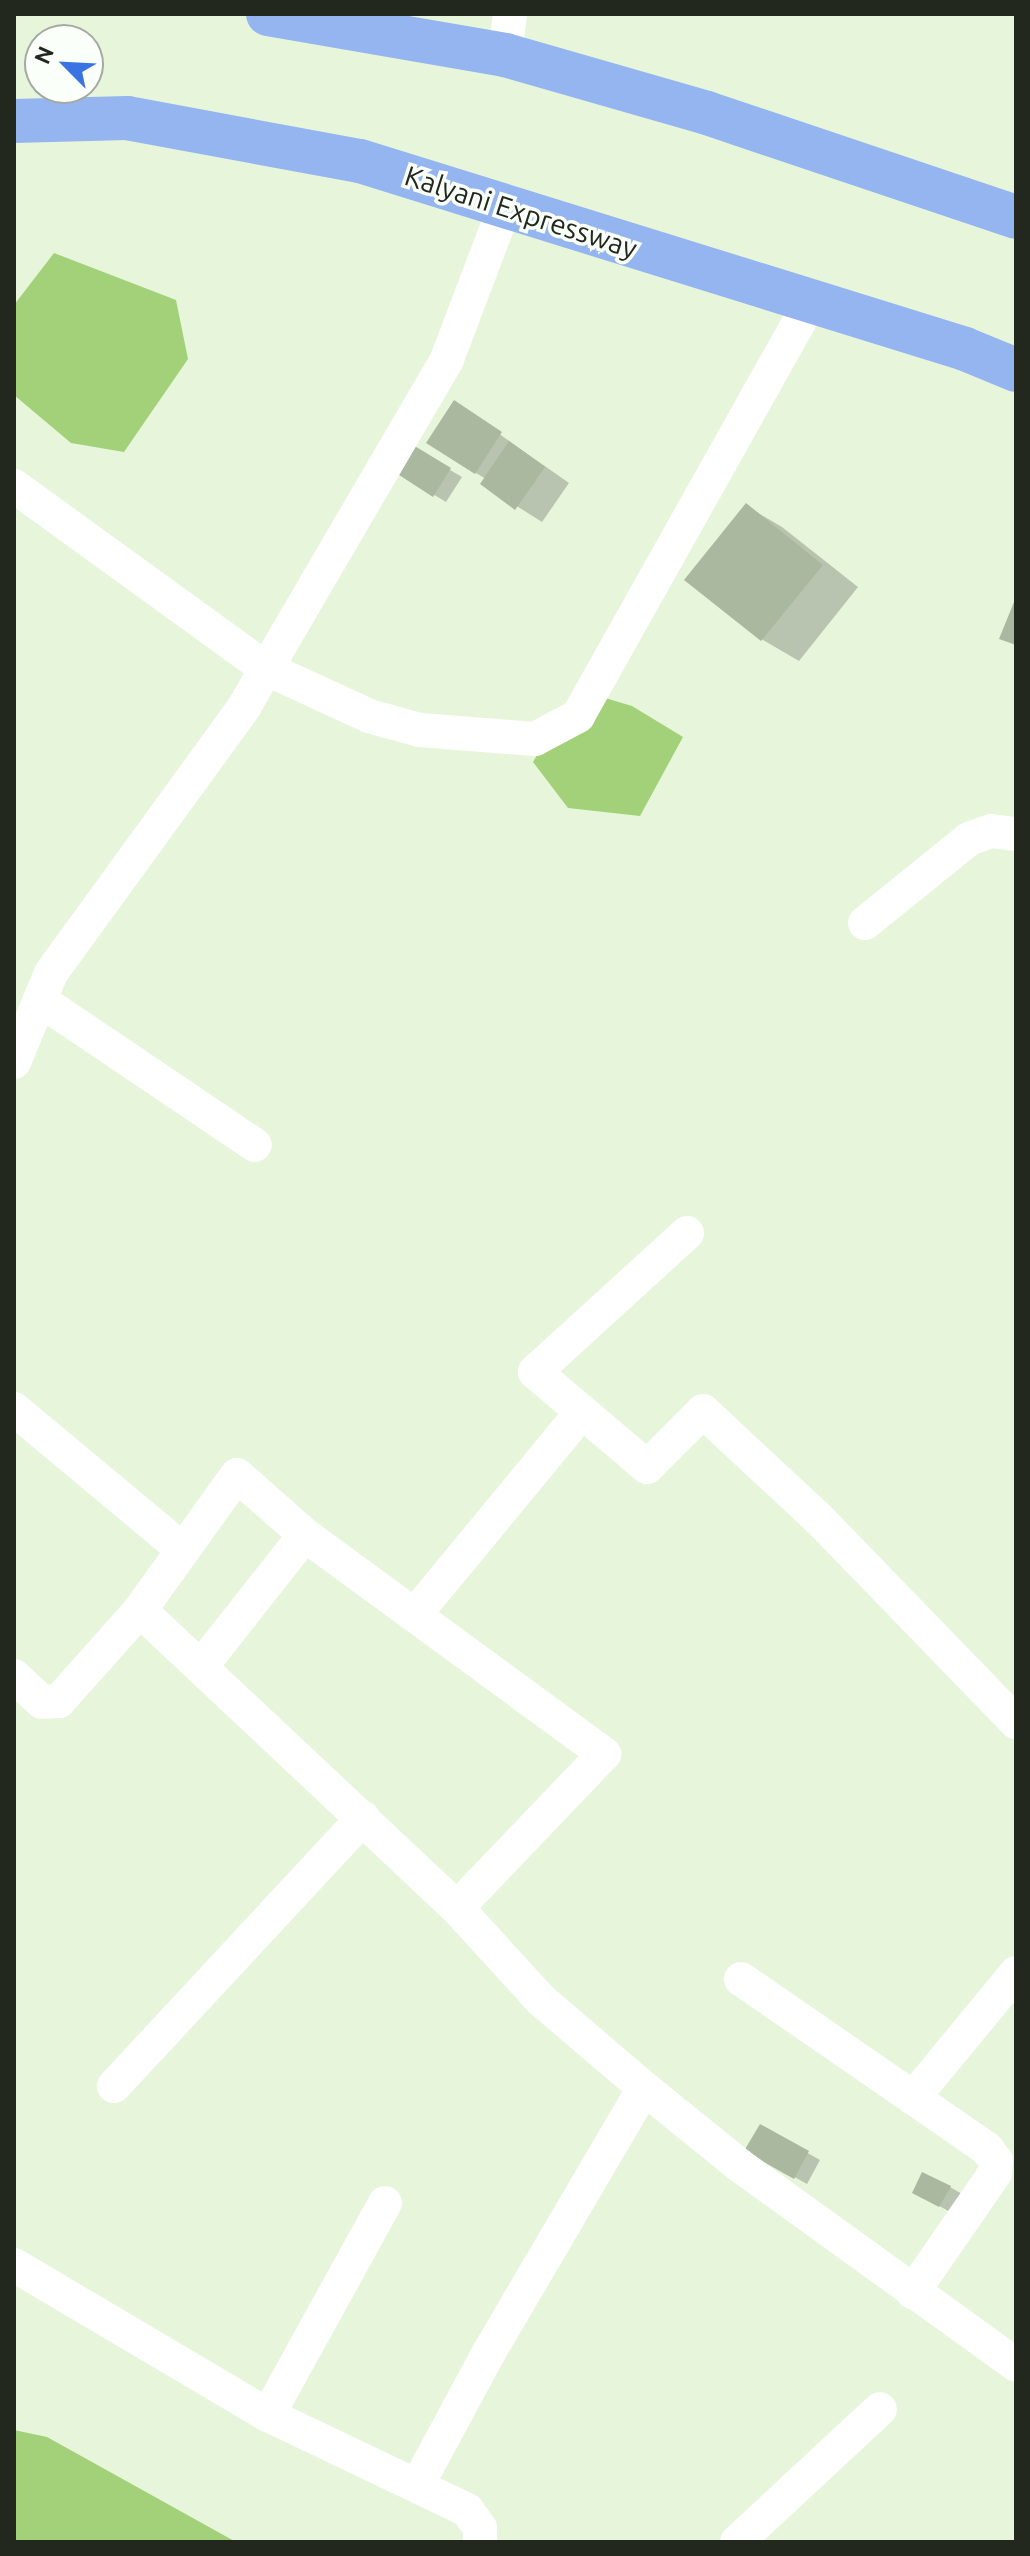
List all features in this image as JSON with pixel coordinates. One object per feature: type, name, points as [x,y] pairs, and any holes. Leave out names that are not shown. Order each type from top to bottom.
[{"type":"highway","points":[[268,14],[507,34],[707,113],[1016,217]]},
{"type":"highway","name":"Kalyani Expressway","points":[[14,121],[127,118],[360,161],[809,305],[965,349],[1016,370]]},
{"type":"street","points":[[14,1062],[51,973],[244,707],[447,359],[505,206]]},
{"type":"street","points":[[14,486],[267,669],[369,716],[420,730],[535,739],[562,728],[578,716],[809,305]]},
{"type":"street","points":[[865,923],[969,839],[991,831],[1016,834]]},
{"type":"street","points":[[40,1000],[255,1145]]},
{"type":"street","points":[[687,1233],[535,1372],[647,1467],[703,1411],[819,1519],[1016,1722]]},
{"type":"street","points":[[14,1409],[182,1549]]},
{"type":"street","points":[[417,1612],[582,1412]]},
{"type":"street","points":[[14,1676],[42,1702],[59,1701],[140,1610],[237,1475],[305,1535],[417,1612],[604,1754],[457,1908]]},
{"type":"street","points":[[203,1664],[305,1535]]},
{"type":"street","points":[[140,1610],[203,1664],[457,1908],[541,2000],[644,2088],[913,2292],[1016,2365]]},
{"type":"street","points":[[114,2086],[363,1818]]},
{"type":"street","points":[[913,2098],[1016,1973]]},
{"type":"street","points":[[741,1979],[987,2149],[996,2161],[995,2173],[913,2292]]},
{"type":"street","points":[[418,2484],[488,2354],[644,2088]]},
{"type":"street","points":[[268,2415],[385,2203]]},
{"type":"street","points":[[14,2265],[268,2415],[467,2510],[480,2528],[480,2542]]},
{"type":"street","points":[[737,2542],[880,2409]]},
{"type":"shaded area","points":[[54,253],[176,300],[188,359],[124,452],[71,443],[14,395],[14,305]]},
{"type":"shaded area","points":[[575,689],[632,706],[683,737],[640,816],[568,808],[533,762]]},
{"type":"shaded area","points":[[14,2430],[47,2437],[236,2542],[14,2542]]},
{"type":"building","points":[[454,400],[502,432],[475,474],[426,443]]},
{"type":"building","points":[[509,441],[545,467],[515,510],[480,484]]},
{"type":"building","points":[[413,445],[451,468],[433,497],[396,473]]},
{"type":"building","points":[[746,503],[823,565],[761,641],[684,580]]},
{"type":"building","points":[[1016,597],[1016,645],[999,639]]},
{"type":"building","points":[[760,2124],[809,2151],[794,2179],[744,2151]]},
{"type":"building","points":[[922,2172],[951,2186],[939,2207],[912,2193]]}]
